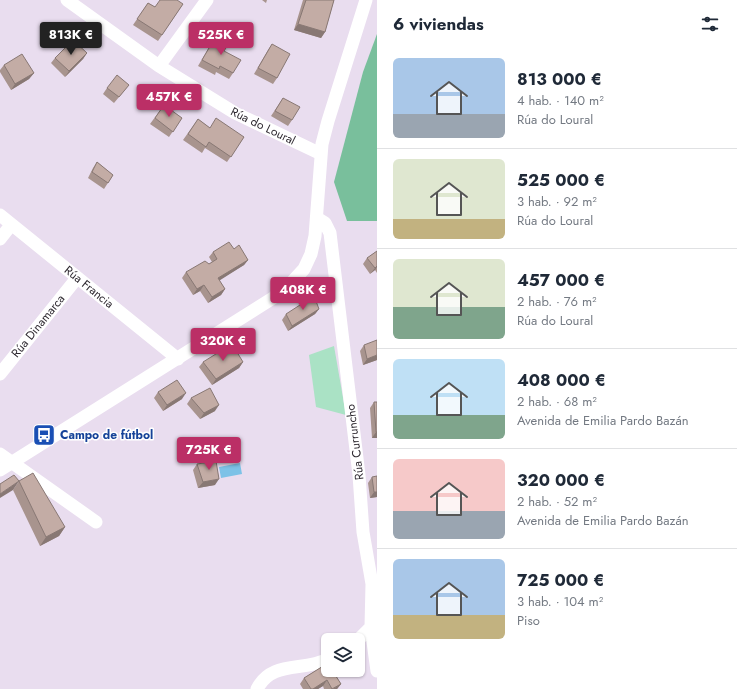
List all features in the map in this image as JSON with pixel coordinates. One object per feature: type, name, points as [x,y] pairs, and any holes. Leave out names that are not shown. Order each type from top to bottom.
[{"type":"street","name":"Rúa do Loural","points":[[67,0],[159,66],[235,113],[321,154]]},
{"type":"street","points":[[159,66],[207,0]]},
{"type":"street","points":[[0,470],[178,359],[272,298],[293,281],[304,269],[311,254],[315,236],[321,154],[328,121],[366,0]]},
{"type":"street","name":"Rúa Francia","points":[[0,215],[178,359]]},
{"type":"street","name":"Rúa Curruncho","points":[[317,218],[325,223],[330,233],[359,475],[363,532],[372,584],[371,628],[377,671]]},
{"type":"street","points":[[0,239],[12,225]]},
{"type":"street","name":"Rúa Dinamarca","points":[[0,374],[77,278]]},
{"type":"street","points":[[0,454],[96,522]]},
{"type":"street","points":[[365,634],[371,628]]},
{"type":"street","points":[[257,689],[262,679],[284,668],[321,663]]},
{"type":"green space","points":[[377,34],[377,221],[347,221],[334,182],[363,72]]},
{"type":"green space","points":[[334,346],[346,415],[316,407],[309,355]]},
{"type":"water","points":[[223,23],[240,32],[235,39],[218,30]]},
{"type":"water","points":[[240,463],[242,474],[221,478],[219,467]]},
{"type":"building","points":[[160,0],[177,0],[183,4],[162,35],[137,19],[148,3],[155,7]]},
{"type":"building","points":[[306,0],[334,0],[325,32],[298,24]]},
{"type":"building","points":[[216,36],[229,43],[224,51],[241,60],[233,73],[220,66],[219,69],[202,60]]},
{"type":"building","points":[[73,40],[87,53],[69,71],[55,58]]},
{"type":"building","points":[[272,44],[290,54],[277,78],[258,68]]},
{"type":"building","points":[[22,54],[34,73],[15,84],[4,65]]},
{"type":"building","points":[[117,75],[129,85],[119,97],[107,88]]},
{"type":"building","points":[[283,98],[300,107],[292,120],[275,111]]},
{"type":"building","points":[[164,105],[182,118],[173,132],[155,118]]},
{"type":"building","points":[[216,118],[244,137],[231,157],[209,142],[206,147],[188,134],[198,119],[210,128]]},
{"type":"building","points":[[97,162],[113,175],[108,183],[92,172]]},
{"type":"building","points":[[229,242],[234,249],[239,245],[248,260],[218,278],[225,289],[212,297],[204,285],[197,289],[186,272],[205,261],[209,264],[217,259],[213,252]]},
{"type":"building","points":[[377,251],[377,266],[375,268],[367,258]]},
{"type":"building","points":[[314,296],[319,309],[292,326],[286,314]]},
{"type":"building","points":[[377,340],[377,355],[367,359],[364,345]]},
{"type":"building","points":[[232,344],[243,362],[216,379],[203,362]]},
{"type":"building","points":[[177,380],[186,393],[167,405],[158,392]]},
{"type":"building","points":[[210,388],[219,405],[204,413],[191,398]]},
{"type":"building","points":[[374,402],[377,402],[377,432],[376,432]]},
{"type":"building","points":[[216,461],[219,479],[203,482],[197,464]]},
{"type":"building","points":[[33,473],[65,527],[46,537],[19,481]]},
{"type":"building","points":[[14,475],[19,481],[0,494],[0,484]]},
{"type":"building","points":[[377,476],[377,492],[374,492],[372,477]]},
{"type":"building","points":[[321,667],[321,677],[336,677],[341,684],[332,689],[327,680],[311,689],[304,678]]},
{"type":"place","name":"Campo de fútbol","points":[[44,435]]}]
